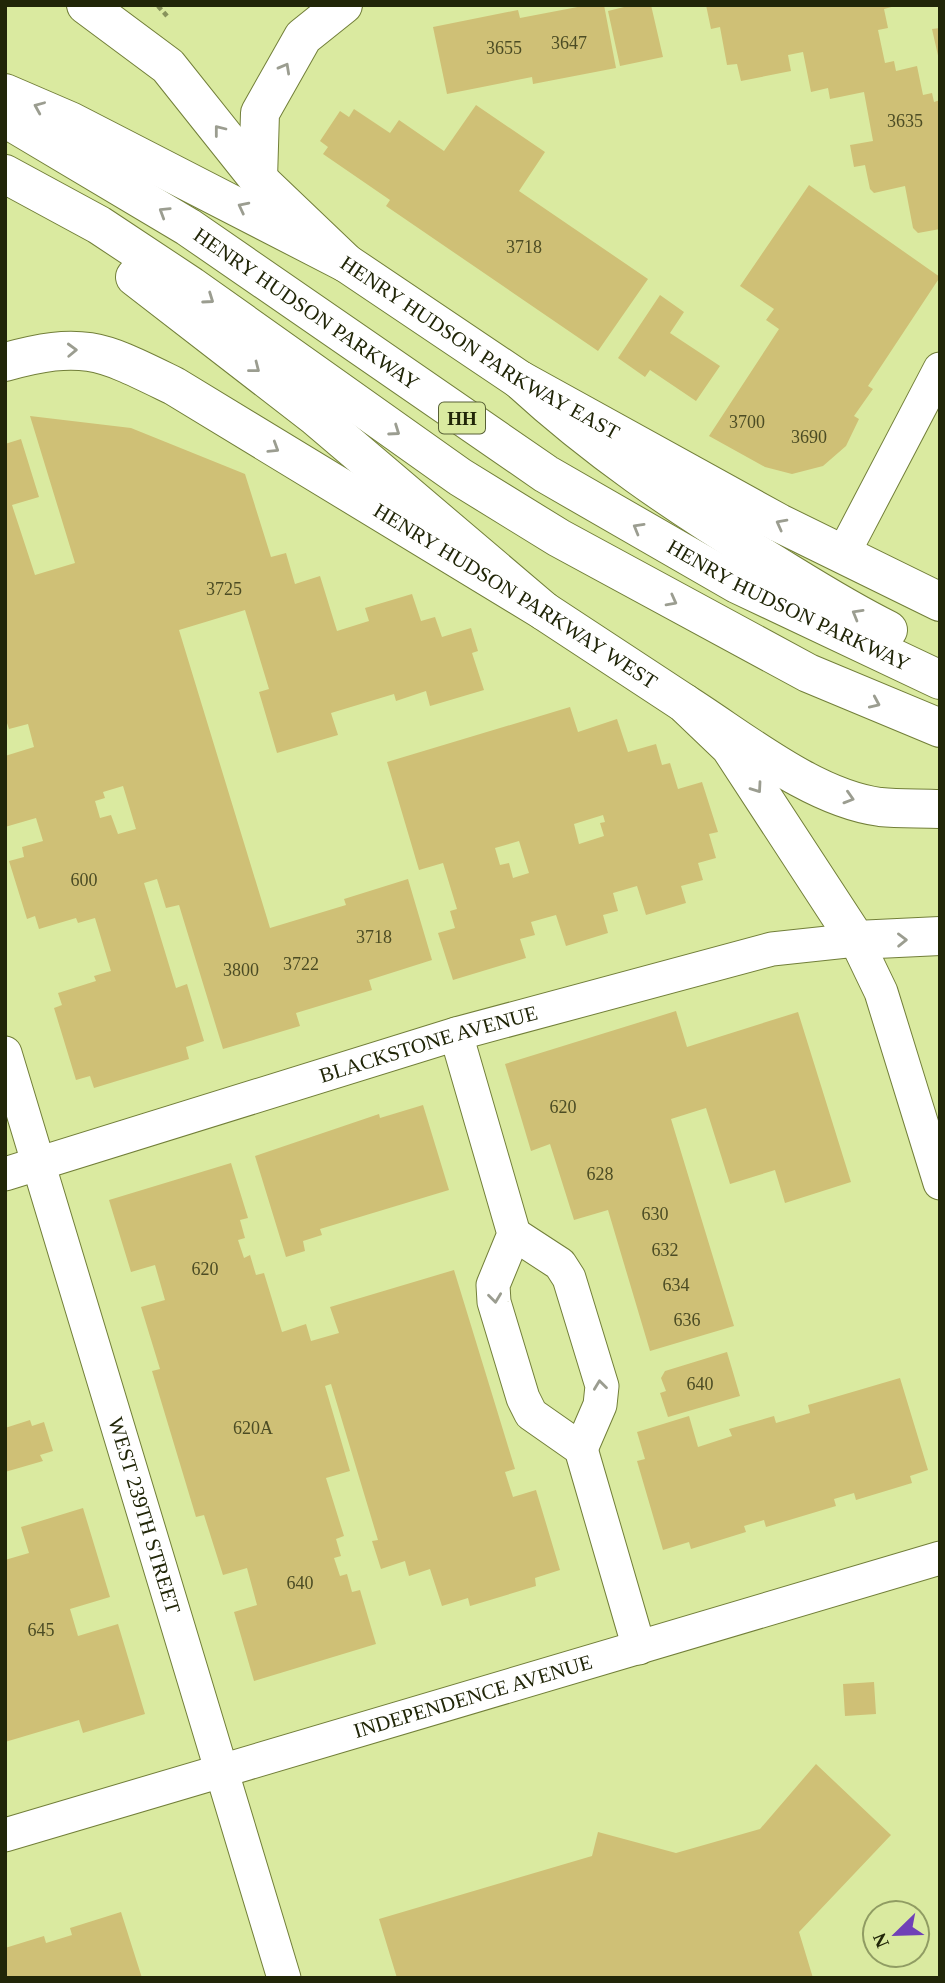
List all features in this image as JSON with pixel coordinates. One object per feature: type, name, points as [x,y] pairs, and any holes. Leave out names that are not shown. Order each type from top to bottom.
[{"type":"main road","name":"HENRY HUDSON PARKWAY EAST","points":[[86,5],[168,66],[258,179],[346,263],[520,380],[842,556],[940,602]]},
{"type":"main road","points":[[258,179],[260,113],[303,37],[343,5]]},
{"type":"main road","points":[[5,93],[70,121],[346,263]]},
{"type":"main road","name":"HENRY HUDSON PARKWAY","points":[[5,118],[188,227],[546,474],[737,584],[940,680]]},
{"type":"main road","name":"HH","points":[[5,174],[99,225],[460,477],[559,538],[808,673],[940,728]]},
{"type":"main road","points":[[5,179],[316,416],[544,611]]},
{"type":"main road","name":"HENRY HUDSON PARKWAY WEST","points":[[5,362],[46,351],[84,349],[119,359],[174,386],[544,611],[684,703],[730,747],[856,940]]},
{"type":"main road","points":[[520,380],[592,443],[709,524],[861,617],[940,656]]},
{"type":"main road","points":[[684,703],[804,780],[841,797],[878,807],[940,809]]},
{"type":"main road","points":[[856,940],[940,936]]},
{"type":"street","points":[[842,556],[940,369]]},
{"type":"street","points":[[856,940],[881,992],[940,1183]]},
{"type":"street","name":"BLACKSTONE AVENUE","points":[[5,1174],[456,1034],[772,949],[856,940]]},
{"type":"street","points":[[456,1034],[513,1234],[493,1285],[494,1303],[523,1398],[531,1414],[581,1449],[639,1648]]},
{"type":"street","name":"WEST 239TH STREET","points":[[5,1054],[284,1978]]},
{"type":"street","points":[[513,1234],[560,1264],[569,1278],[602,1386],[600,1405],[581,1449]]},
{"type":"street","name":"INDEPENDENCE AVENUE","points":[[5,1835],[223,1773],[940,1558]]},
{"type":"building","points":[[588,5],[604,5],[616,68],[533,84],[532,77],[447,94],[433,27],[518,10],[520,18]]},
{"type":"building","points":[[632,5],[651,5],[663,57],[620,66],[608,11]]},
{"type":"building","points":[[706,5],[899,5],[884,9],[888,28],[878,30],[885,63],[894,61],[896,71],[917,66],[923,95],[932,93],[934,102],[940,100],[940,229],[918,233],[913,228],[905,186],[874,193],[870,189],[865,165],[854,167],[850,145],[873,141],[864,92],[830,99],[828,88],[811,92],[803,52],[788,55],[791,71],[741,81],[737,64],[727,65],[720,27],[711,29]]},
{"type":"building","points":[[940,28],[940,60],[939,60],[932,29]]},
{"type":"building","points":[[476,105],[545,152],[519,191],[648,279],[598,351],[386,206],[390,200],[323,154],[328,147],[320,141],[340,111],[349,117],[354,109],[390,133],[399,120],[444,151]]},
{"type":"building","points":[[809,185],[940,277],[868,386],[873,389],[854,416],[859,419],[846,446],[823,466],[792,474],[765,467],[709,436],[779,329],[766,320],[774,309],[740,286]]},
{"type":"building","points":[[660,295],[684,312],[670,333],[720,366],[696,401],[650,370],[645,377],[618,358]]},
{"type":"building","points":[[30,416],[131,428],[245,474],[271,557],[286,553],[295,584],[320,576],[337,631],[369,621],[365,608],[412,594],[421,621],[435,617],[442,637],[471,628],[478,651],[472,653],[484,690],[430,706],[426,691],[396,701],[394,694],[331,713],[338,735],[277,753],[259,692],[269,689],[245,610],[179,630],[270,928],[346,905],[344,899],[408,879],[432,960],[369,980],[372,990],[296,1013],[300,1026],[223,1049],[179,905],[166,908],[157,879],[144,883],[176,988],[187,984],[204,1041],[186,1047],[189,1059],[94,1088],[90,1076],[76,1080],[54,1008],[62,1005],[58,993],[96,981],[94,976],[111,971],[95,918],[78,923],[76,918],[39,929],[35,916],[27,919],[9,861],[24,857],[22,847],[43,841],[36,818],[5,827],[5,756],[34,747],[28,724],[9,729],[5,717],[5,444],[21,439],[39,497],[12,505],[35,575],[75,563]],"holes":[[[123,786],[136,829],[118,834],[111,815],[100,818],[95,801],[105,798],[103,792]]]},
{"type":"building","points":[[570,707],[578,732],[617,719],[628,752],[656,744],[662,765],[670,763],[678,789],[702,782],[718,832],[709,834],[716,858],[698,863],[703,880],[681,886],[686,903],[646,915],[637,886],[613,893],[618,911],[603,915],[608,933],[566,946],[556,915],[531,922],[535,935],[520,939],[526,958],[453,980],[438,933],[455,928],[450,911],[457,909],[443,863],[419,870],[387,762]],"holes":[[[603,815],[605,822],[600,823],[604,836],[579,844],[574,824]],[[519,841],[529,873],[513,878],[509,863],[500,865],[495,848]]]},
{"type":"building","points":[[676,1011],[687,1047],[798,1012],[851,1182],[785,1203],[775,1170],[730,1184],[706,1108],[671,1119],[734,1326],[650,1351],[608,1210],[574,1220],[550,1144],[531,1151],[505,1064]]},
{"type":"building","points":[[423,1105],[449,1190],[320,1229],[322,1235],[303,1241],[305,1251],[286,1257],[255,1156],[379,1114],[380,1118]]},
{"type":"building","points":[[231,1163],[248,1218],[240,1220],[245,1238],[238,1240],[244,1258],[250,1255],[256,1275],[264,1273],[282,1332],[306,1324],[311,1341],[339,1333],[330,1307],[454,1270],[515,1469],[505,1472],[513,1497],[536,1490],[560,1570],[535,1578],[536,1586],[470,1606],[468,1598],[442,1606],[430,1569],[409,1576],[405,1561],[381,1569],[372,1541],[378,1540],[331,1384],[325,1386],[350,1471],[326,1478],[344,1536],[336,1539],[341,1556],[334,1558],[340,1576],[347,1574],[352,1592],[360,1590],[376,1644],[254,1681],[234,1612],[257,1605],[247,1568],[223,1575],[204,1515],[196,1517],[152,1371],[160,1369],[141,1307],[165,1300],[155,1265],[131,1272],[109,1200]]},
{"type":"building","points":[[727,1352],[740,1396],[668,1417],[660,1393],[666,1391],[661,1378],[665,1371]]},
{"type":"building","points":[[900,1378],[928,1470],[910,1476],[912,1483],[856,1500],[854,1493],[834,1499],[836,1506],[766,1527],[764,1520],[744,1526],[746,1532],[691,1549],[689,1542],[663,1550],[637,1461],[645,1459],[637,1432],[689,1416],[698,1447],[732,1436],[729,1429],[774,1416],[776,1423],[810,1413],[808,1405]]},
{"type":"building","points":[[30,1420],[32,1426],[44,1422],[53,1451],[40,1455],[43,1461],[5,1472],[5,1428]]},
{"type":"building","points":[[83,1508],[110,1597],[70,1609],[78,1636],[118,1624],[145,1714],[83,1733],[79,1720],[5,1742],[5,1560],[29,1553],[21,1527]]},
{"type":"building","points":[[874,1682],[876,1714],[845,1716],[843,1684]]},
{"type":"building","points":[[816,1764],[891,1835],[799,1932],[813,1978],[397,1978],[379,1919],[592,1856],[598,1832],[676,1853],[760,1829]]},
{"type":"building","points":[[121,1912],[142,1978],[5,1978],[5,1948],[44,1936],[46,1943],[72,1935],[70,1928]]}]
